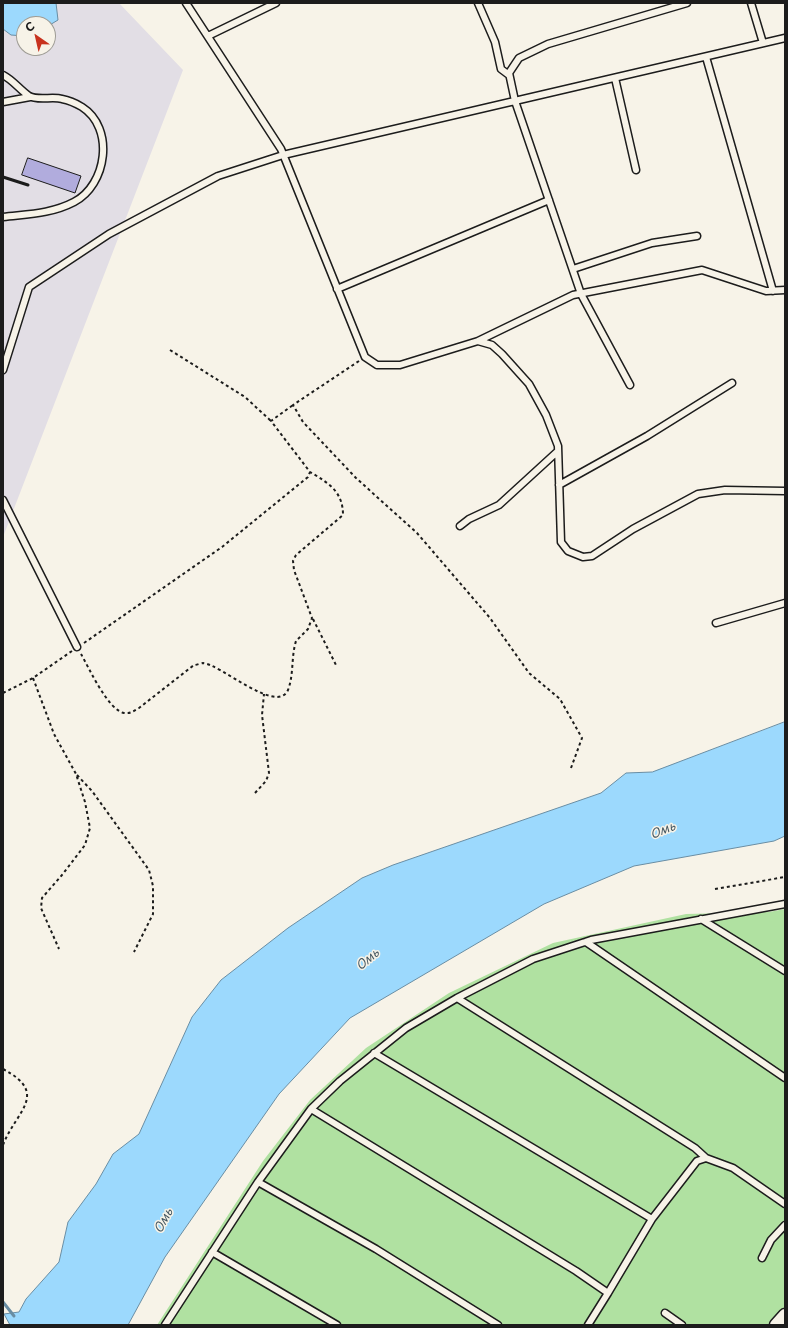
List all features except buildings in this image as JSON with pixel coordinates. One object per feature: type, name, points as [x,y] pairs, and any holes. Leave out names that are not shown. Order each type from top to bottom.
[{"type":"street","points":[[776,1325],[785,1316]]},
{"type":"lane","points":[[186,3],[284,155],[365,357],[377,365],[400,365],[478,341],[573,295],[702,270],[766,290],[785,290]]},
{"type":"lane","points":[[208,36],[276,3]]},
{"type":"lane","points":[[478,3],[495,42],[501,69],[509,75],[515,101],[581,294],[630,385]]},
{"type":"lane","points":[[509,75],[519,58],[548,44],[687,3]]},
{"type":"lane","points":[[751,3],[763,43]]},
{"type":"lane","points":[[3,370],[29,287],[109,234],[218,176],[284,155],[785,38]]},
{"type":"lane","points":[[706,57],[773,290]]},
{"type":"lane","points":[[3,75],[30,97]]},
{"type":"lane","points":[[615,78],[636,170]]},
{"type":"lane","points":[[3,102],[30,97],[62,99],[82,108],[94,121],[102,138],[104,155],[99,172],[90,189],[75,202],[49,212],[3,217]]},
{"type":"lane","points":[[337,289],[549,200]]},
{"type":"lane","points":[[573,269],[652,243],[697,236]]},
{"type":"lane","points":[[478,341],[492,345],[529,384],[546,415],[558,446],[561,542],[568,551],[583,557],[592,556],[633,529],[698,494],[725,490],[785,491]]},
{"type":"lane","points":[[559,485],[647,436],[732,383]]},
{"type":"lane","points":[[460,526],[469,519],[498,506],[558,451]]},
{"type":"lane","points":[[3,500],[77,647]]},
{"type":"lane","points":[[716,623],[785,603]]},
{"type":"lane","points":[[165,1325],[258,1182],[311,1109],[340,1080],[406,1028],[457,998],[533,959],[586,942],[785,904]]},
{"type":"lane","points":[[701,919],[785,971]]},
{"type":"lane","points":[[586,942],[785,1078]]},
{"type":"lane","points":[[457,998],[596,1084],[695,1148],[706,1158],[733,1168],[785,1204]]},
{"type":"lane","points":[[374,1053],[652,1219]]},
{"type":"lane","points":[[311,1109],[549,1254],[608,1293]]},
{"type":"lane","points":[[588,1325],[652,1219],[697,1161],[706,1158]]},
{"type":"lane","points":[[258,1182],[376,1248],[498,1325]]},
{"type":"lane","points":[[762,1258],[771,1240],[785,1225]]},
{"type":"lane","points":[[212,1252],[337,1325]]},
{"type":"lane","points":[[665,1313],[682,1325]]},
{"type":"path","points":[[170,350],[245,397],[271,422],[310,472],[338,492],[343,503],[343,515],[296,555],[293,561],[294,570],[312,618],[337,667]]},
{"type":"path","points":[[271,422],[293,405],[365,357]]},
{"type":"path","points":[[293,405],[303,422],[356,478],[417,533],[490,618],[528,673],[560,699],[582,738],[570,768]]},
{"type":"path","points":[[3,694],[32,678],[222,548],[308,477],[310,472]]},
{"type":"path","points":[[77,647],[111,704],[119,711],[125,713],[132,712],[139,708],[194,665],[203,663],[219,669],[256,691],[274,697],[282,696],[287,692],[291,680],[296,641],[308,629],[312,618]]},
{"type":"path","points":[[32,678],[54,734],[76,774],[85,802],[90,828],[85,845],[42,898],[41,908],[59,949]]},
{"type":"path","points":[[255,792],[266,781],[269,773],[262,715],[264,694]]},
{"type":"path","points":[[76,774],[92,790],[149,870],[153,886],[153,914],[134,952]]},
{"type":"path","points":[[715,889],[785,877]]},
{"type":"path","points":[[3,1069],[16,1075],[24,1083],[28,1094],[27,1103],[12,1124],[3,1145]]},
{"type":"shaded area","points":[[3,3],[119,3],[183,70],[3,537]]},
{"type":"green space","points":[[785,909],[785,1325],[157,1325],[263,1161],[310,1100],[366,1048],[449,993],[553,943],[686,914],[769,912]]},
{"type":"water","points":[[3,3],[56,3],[58,20],[56,21],[56,16],[16,16],[16,35],[11,35],[3,29]]},
{"type":"water","name":"Омь","points":[[785,722],[785,836],[774,841],[634,866],[544,904],[350,1018],[279,1094],[165,1257],[128,1325],[10,1325],[4,1314],[19,1312],[26,1299],[59,1262],[68,1222],[96,1184],[113,1154],[139,1134],[192,1017],[221,980],[288,928],[362,878],[393,865],[601,793],[626,773],[652,772]]},
{"type":"waterway","points":[[3,1302],[14,1316]]},
{"type":"railway","points":[[3,177],[28,185]]}]
